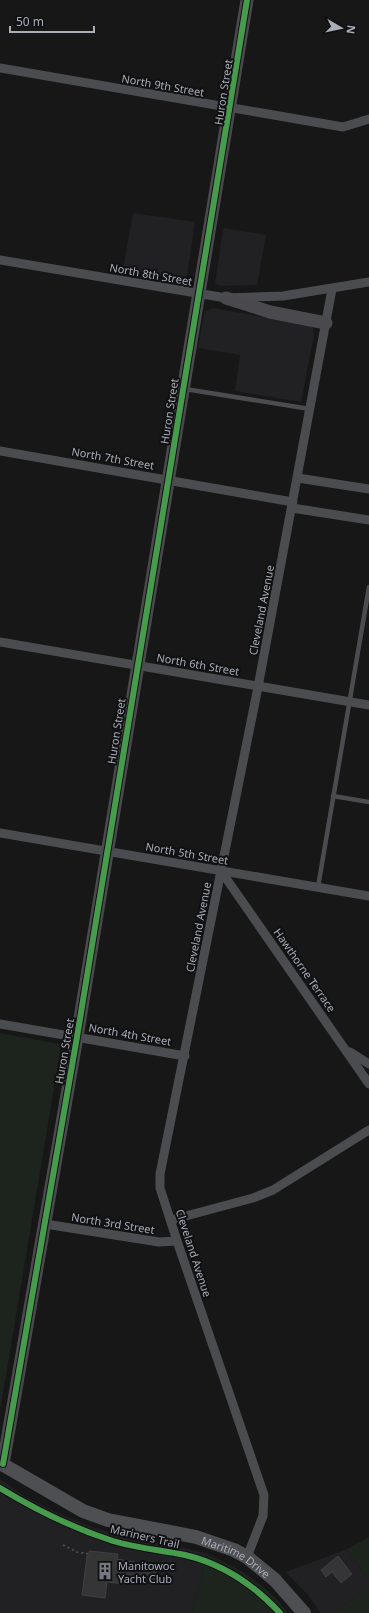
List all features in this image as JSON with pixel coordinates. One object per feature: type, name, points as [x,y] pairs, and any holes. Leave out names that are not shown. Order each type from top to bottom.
[{"type":"main road","name":"Maritime Drive","points":[[1,1464],[83,1511],[113,1521],[196,1537],[234,1550],[247,1557],[275,1580],[304,1613]]},
{"type":"street","name":"Huron Street","points":[[1,1464],[45,1224],[77,1037],[247,0]]},
{"type":"street","name":"North 9th Street","points":[[0,68],[343,127],[369,119]]},
{"type":"street","name":"North 8th Street","points":[[0,260],[226,298],[283,296],[369,282]]},
{"type":"street","name":"Cleveland Avenue","points":[[247,1557],[263,1516],[264,1495],[177,1241],[160,1188],[160,1174],[185,1056],[258,686],[293,505],[332,288]]},
{"type":"street","points":[[226,298],[270,312],[326,323]]},
{"type":"street","name":"North 7th Street","points":[[0,451],[168,480],[369,520]]},
{"type":"street","points":[[298,478],[369,489]]},
{"type":"street","name":"North 6th Street","points":[[0,642],[369,705]]},
{"type":"street","name":"North 5th Street","points":[[0,833],[369,896]]},
{"type":"street","name":"Hawthorne Terrace","points":[[221,871],[369,1084]]},
{"type":"street","name":"North 4th Street","points":[[0,1024],[185,1056]]},
{"type":"street","points":[[344,1047],[358,1058],[369,1064]]},
{"type":"street","points":[[171,1220],[253,1198],[272,1190],[369,1130]]},
{"type":"street","name":"North 3rd Street","points":[[45,1224],[159,1242],[177,1241]]},
{"type":"lane","points":[[183,388],[310,409]]},
{"type":"lane","points":[[318,887],[367,612],[369,587]]},
{"type":"lane","points":[[334,796],[369,802]]},
{"type":"path","points":[[63,1545],[76,1552],[89,1554]]},
{"type":"shaded area","points":[[133,213],[195,222],[187,275],[184,278],[180,279],[123,269]]},
{"type":"shaded area","points":[[223,228],[266,235],[257,285],[220,286],[215,284]]},
{"type":"shaded area","points":[[213,308],[313,326],[314,335],[301,402],[235,391],[240,355],[198,348],[204,314],[206,311]]},
{"type":"shaded area","points":[[0,1033],[60,1044],[61,1046],[0,1411]]},
{"type":"shaded area","points":[[0,1479],[26,1497],[58,1513],[95,1528],[120,1536],[184,1548],[207,1554],[192,1613],[0,1613]]},
{"type":"shaded area","points":[[369,1537],[369,1581],[347,1549]]},
{"type":"shaded area","points":[[347,1549],[369,1581],[369,1587],[334,1613],[321,1613],[307,1594],[286,1572]]},
{"type":"shaded area","points":[[207,1554],[241,1571],[261,1585],[288,1613],[192,1613]]},
{"type":"shaded area","points":[[369,1587],[369,1613],[334,1613]]},
{"type":"building","name":"Manitowoc Yacht Club","points":[[89,1551],[118,1554],[117,1559],[157,1566],[154,1581],[125,1576],[124,1584],[107,1582],[105,1598],[82,1595]]},
{"type":"building","points":[[338,1556],[352,1574],[341,1583],[332,1572],[326,1577],[321,1570]]},
{"type":"cycle path","points":[[3,1464],[77,1037],[247,0]]},
{"type":"cycle path","name":"Mariners Trail","points":[[0,1488],[55,1518],[98,1536],[131,1545],[185,1555],[212,1564],[249,1585],[260,1593],[280,1613]]},
{"type":"place","name":"Manitowoc Yacht Club","points":[[105,1571]]}]
